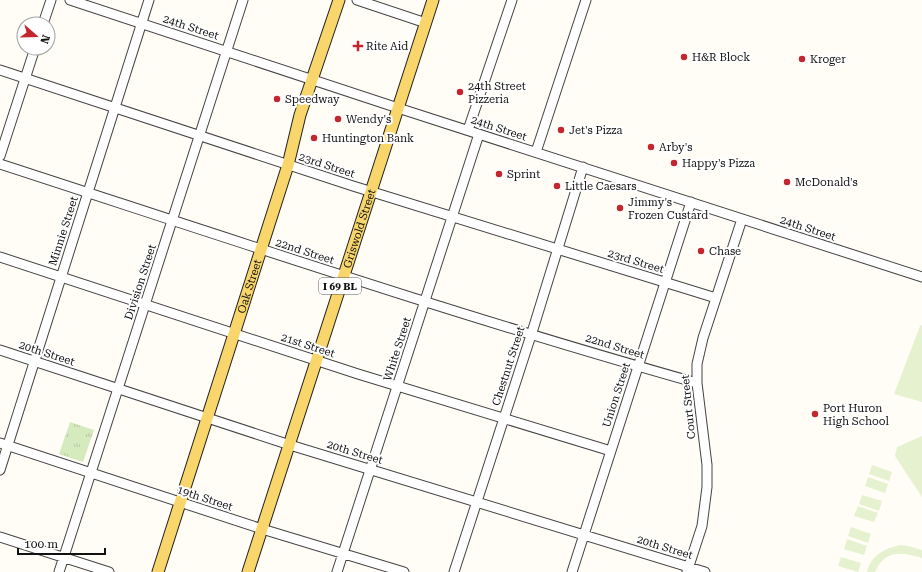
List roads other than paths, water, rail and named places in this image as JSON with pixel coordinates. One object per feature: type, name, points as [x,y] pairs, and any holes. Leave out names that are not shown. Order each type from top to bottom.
[{"type":"main road","name":"Oak Street","points":[[158,572],[288,165],[300,116],[339,0]]},
{"type":"main road","name":"Griswold Street","points":[[248,572],[433,0]]},
{"type":"street","points":[[46,16],[51,0]]},
{"type":"street","name":"24th Street","points":[[70,0],[398,108],[691,202],[742,220],[922,277]]},
{"type":"street","name":"Minnie Street","points":[[0,470],[4,444],[34,361],[116,108],[149,0]]},
{"type":"street","name":"Division Street","points":[[59,572],[243,0]]},
{"type":"street","points":[[357,0],[426,23]]},
{"type":"street","points":[[468,130],[512,0]]},
{"type":"street","points":[[536,152],[586,0]]},
{"type":"street","points":[[0,156],[32,56]]},
{"type":"street","name":"23rd Street","points":[[0,70],[371,192],[716,298]]},
{"type":"street","name":"White Street","points":[[338,572],[479,134]]},
{"type":"street","name":"22nd Street","points":[[0,164],[344,276],[531,334],[697,383]]},
{"type":"street","name":"Chestnut Street","points":[[454,572],[583,168]]},
{"type":"street","name":"Union Street","points":[[572,572],[691,202]]},
{"type":"street","name":"Court Street","points":[[688,570],[702,526],[708,474],[697,383],[699,351],[742,220]]},
{"type":"street","name":"21st Street","points":[[0,257],[316,360],[611,451]]},
{"type":"street","name":"20th Street","points":[[0,350],[207,418],[584,535],[688,570],[705,572]]},
{"type":"street","name":"19th Street","points":[[4,444],[180,502],[404,572]]},
{"type":"street","points":[[0,537],[109,572]]},
{"type":"place","name":"Rite Aid","points":[[358,46]]},
{"type":"place","name":"H&R Block","points":[[684,57]]},
{"type":"place","name":"Kroger","points":[[802,59]]},
{"type":"place","name":"24th Street Pizzeria","points":[[460,92]]},
{"type":"place","name":"Speedway","points":[[277,99]]},
{"type":"place","name":"Wendy's","points":[[338,119]]},
{"type":"place","name":"Jet's Pizza","points":[[561,130]]},
{"type":"place","name":"Huntington Bank","points":[[314,138]]},
{"type":"place","name":"Arby's","points":[[651,147]]},
{"type":"place","name":"Happy's Pizza","points":[[674,163]]},
{"type":"place","name":"Sprint","points":[[499,174]]},
{"type":"place","name":"McDonald's","points":[[787,182]]},
{"type":"place","name":"Little Caesars","points":[[557,186]]},
{"type":"place","name":"Jimmy's Frozen Custard","points":[[620,208]]},
{"type":"place","name":"Chase","points":[[701,251]]},
{"type":"place","name":"Port Huron High School","points":[[815,414]]}]
